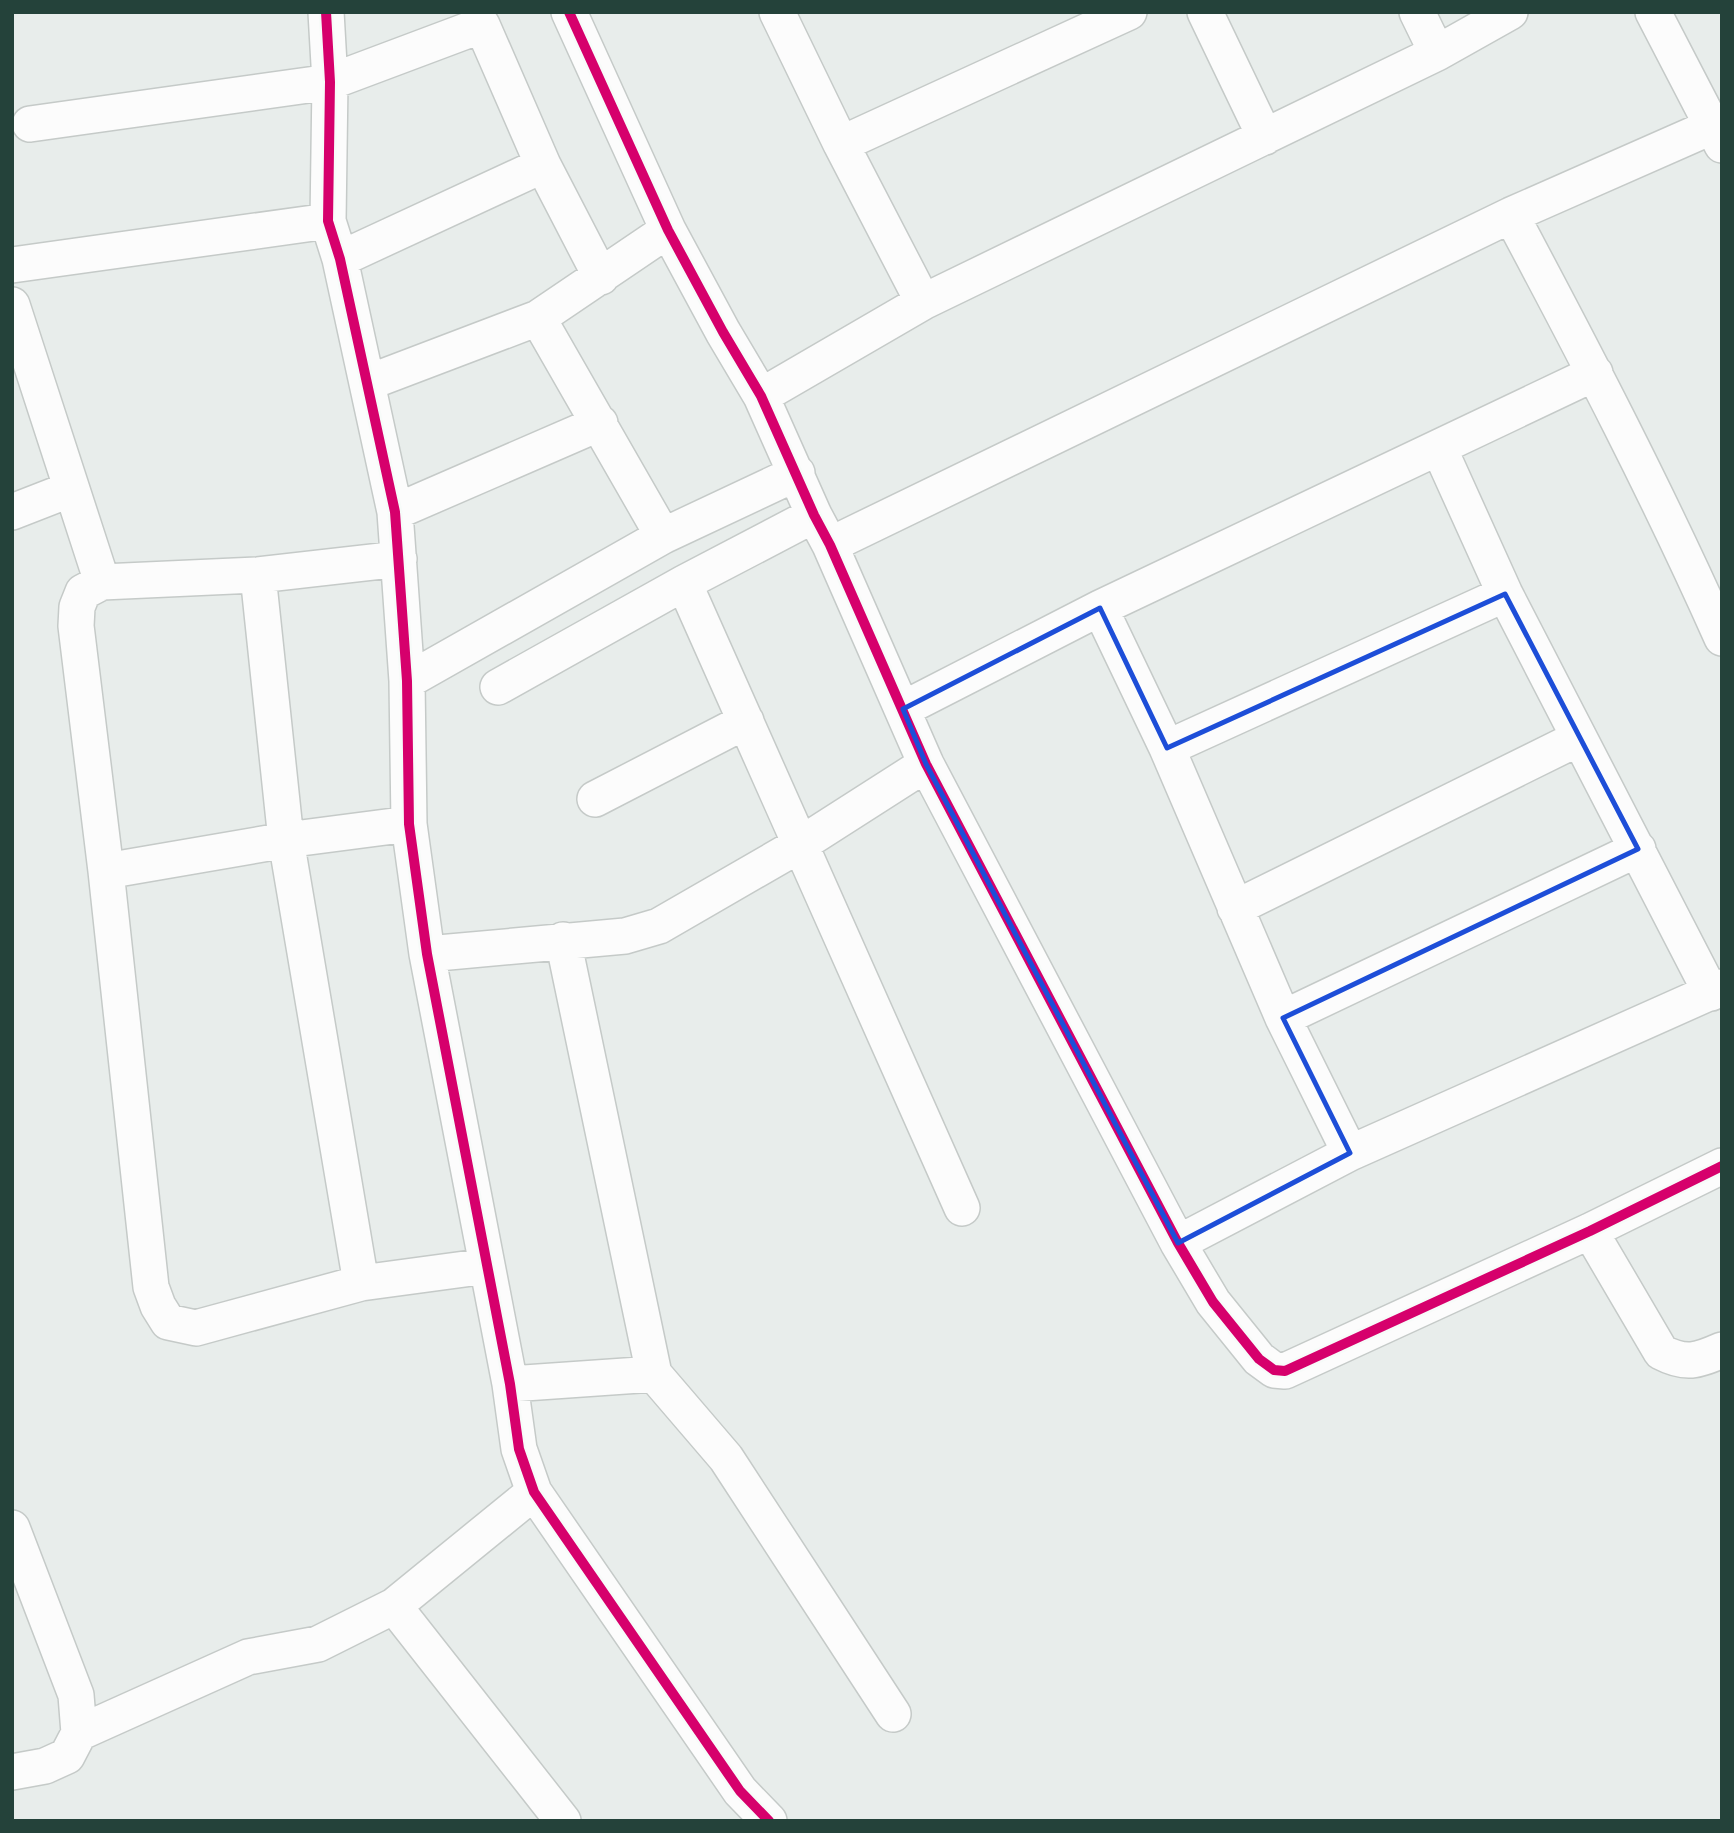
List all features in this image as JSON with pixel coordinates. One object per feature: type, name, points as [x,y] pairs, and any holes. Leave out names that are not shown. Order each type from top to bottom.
[{"type":"street","points":[[326,12],[330,82],[328,220],[340,259],[395,512],[407,681],[409,824],[427,954],[519,1449],[534,1492],[740,1791],[769,1821]]},
{"type":"street","points":[[569,12],[668,230],[761,396],[926,764],[1178,1243],[1213,1302],[1259,1359],[1275,1370],[1286,1371],[1590,1231],[1722,1166]]},
{"type":"street","points":[[778,12],[841,144],[923,302]]},
{"type":"street","points":[[841,144],[1129,12]]},
{"type":"street","points":[[1205,12],[1265,137]]},
{"type":"street","points":[[1417,12],[1437,53]]},
{"type":"street","points":[[761,396],[923,302],[1437,53],[1510,12]]},
{"type":"street","points":[[830,545],[1511,215],[1718,136],[1653,12]]},
{"type":"street","points":[[30,124],[330,82],[493,19],[544,165],[601,277]]},
{"type":"street","points":[[340,259],[544,165]]},
{"type":"street","points":[[1511,215],[1595,373],[1708,570],[1722,639]]},
{"type":"street","points":[[12,265],[328,220]]},
{"type":"street","points":[[367,383],[538,318],[668,230]]},
{"type":"street","points":[[12,305],[102,582]]},
{"type":"street","points":[[538,318],[663,536]]},
{"type":"street","points":[[903,709],[1100,608],[1595,373]]},
{"type":"street","points":[[395,512],[600,423]]},
{"type":"street","points":[[1178,1243],[1350,1153],[1716,990],[1638,849],[1505,594],[1439,448]]},
{"type":"street","points":[[407,681],[663,536],[797,473]]},
{"type":"street","points":[[12,512],[72,489]]},
{"type":"street","points":[[498,687],[814,514]]},
{"type":"street","points":[[399,559],[258,575],[102,582],[83,592],[77,607],[76,626],[106,871],[151,1287],[158,1306],[169,1322],[196,1328],[361,1283],[487,1266]]},
{"type":"street","points":[[258,575],[286,840],[361,1283]]},
{"type":"street","points":[[684,583],[962,1209]]},
{"type":"street","points":[[1167,748],[1505,594]]},
{"type":"street","points":[[1100,608],[1167,748],[1283,1018],[1350,1153]]},
{"type":"street","points":[[595,799],[746,721]]},
{"type":"street","points":[[1235,908],[1579,738]]},
{"type":"street","points":[[427,954],[625,936],[659,926],[801,844],[926,764]]},
{"type":"street","points":[[106,871],[286,840],[409,824]]},
{"type":"street","points":[[1283,1018],[1638,849]]},
{"type":"street","points":[[563,940],[654,1374],[726,1458],[893,1714]]},
{"type":"street","points":[[1590,1231],[1661,1352],[1677,1360],[1697,1360],[1722,1350]]},
{"type":"street","points":[[511,1395],[654,1374]]},
{"type":"street","points":[[79,1733],[248,1657],[318,1644],[394,1606],[534,1492]]},
{"type":"street","points":[[12,1528],[76,1695],[79,1733],[67,1756],[44,1766],[12,1772]]},
{"type":"street","points":[[394,1606],[563,1821]]},
{"type":"highlighted area","points":[[1505,594],[1638,849],[1283,1018],[1350,1153],[1178,1243],[926,764],[903,709],[1100,608],[1167,748]]},
{"type":"cycle path","points":[[326,12],[330,82],[328,221],[340,259],[395,512],[407,681],[409,824],[427,954],[510,1384],[519,1449],[534,1492],[740,1791],[769,1821]]},
{"type":"cycle path","points":[[569,12],[668,230],[761,396],[926,764],[1178,1243],[1213,1302],[1259,1359],[1274,1370],[1285,1371],[1590,1231],[1722,1166]]}]
